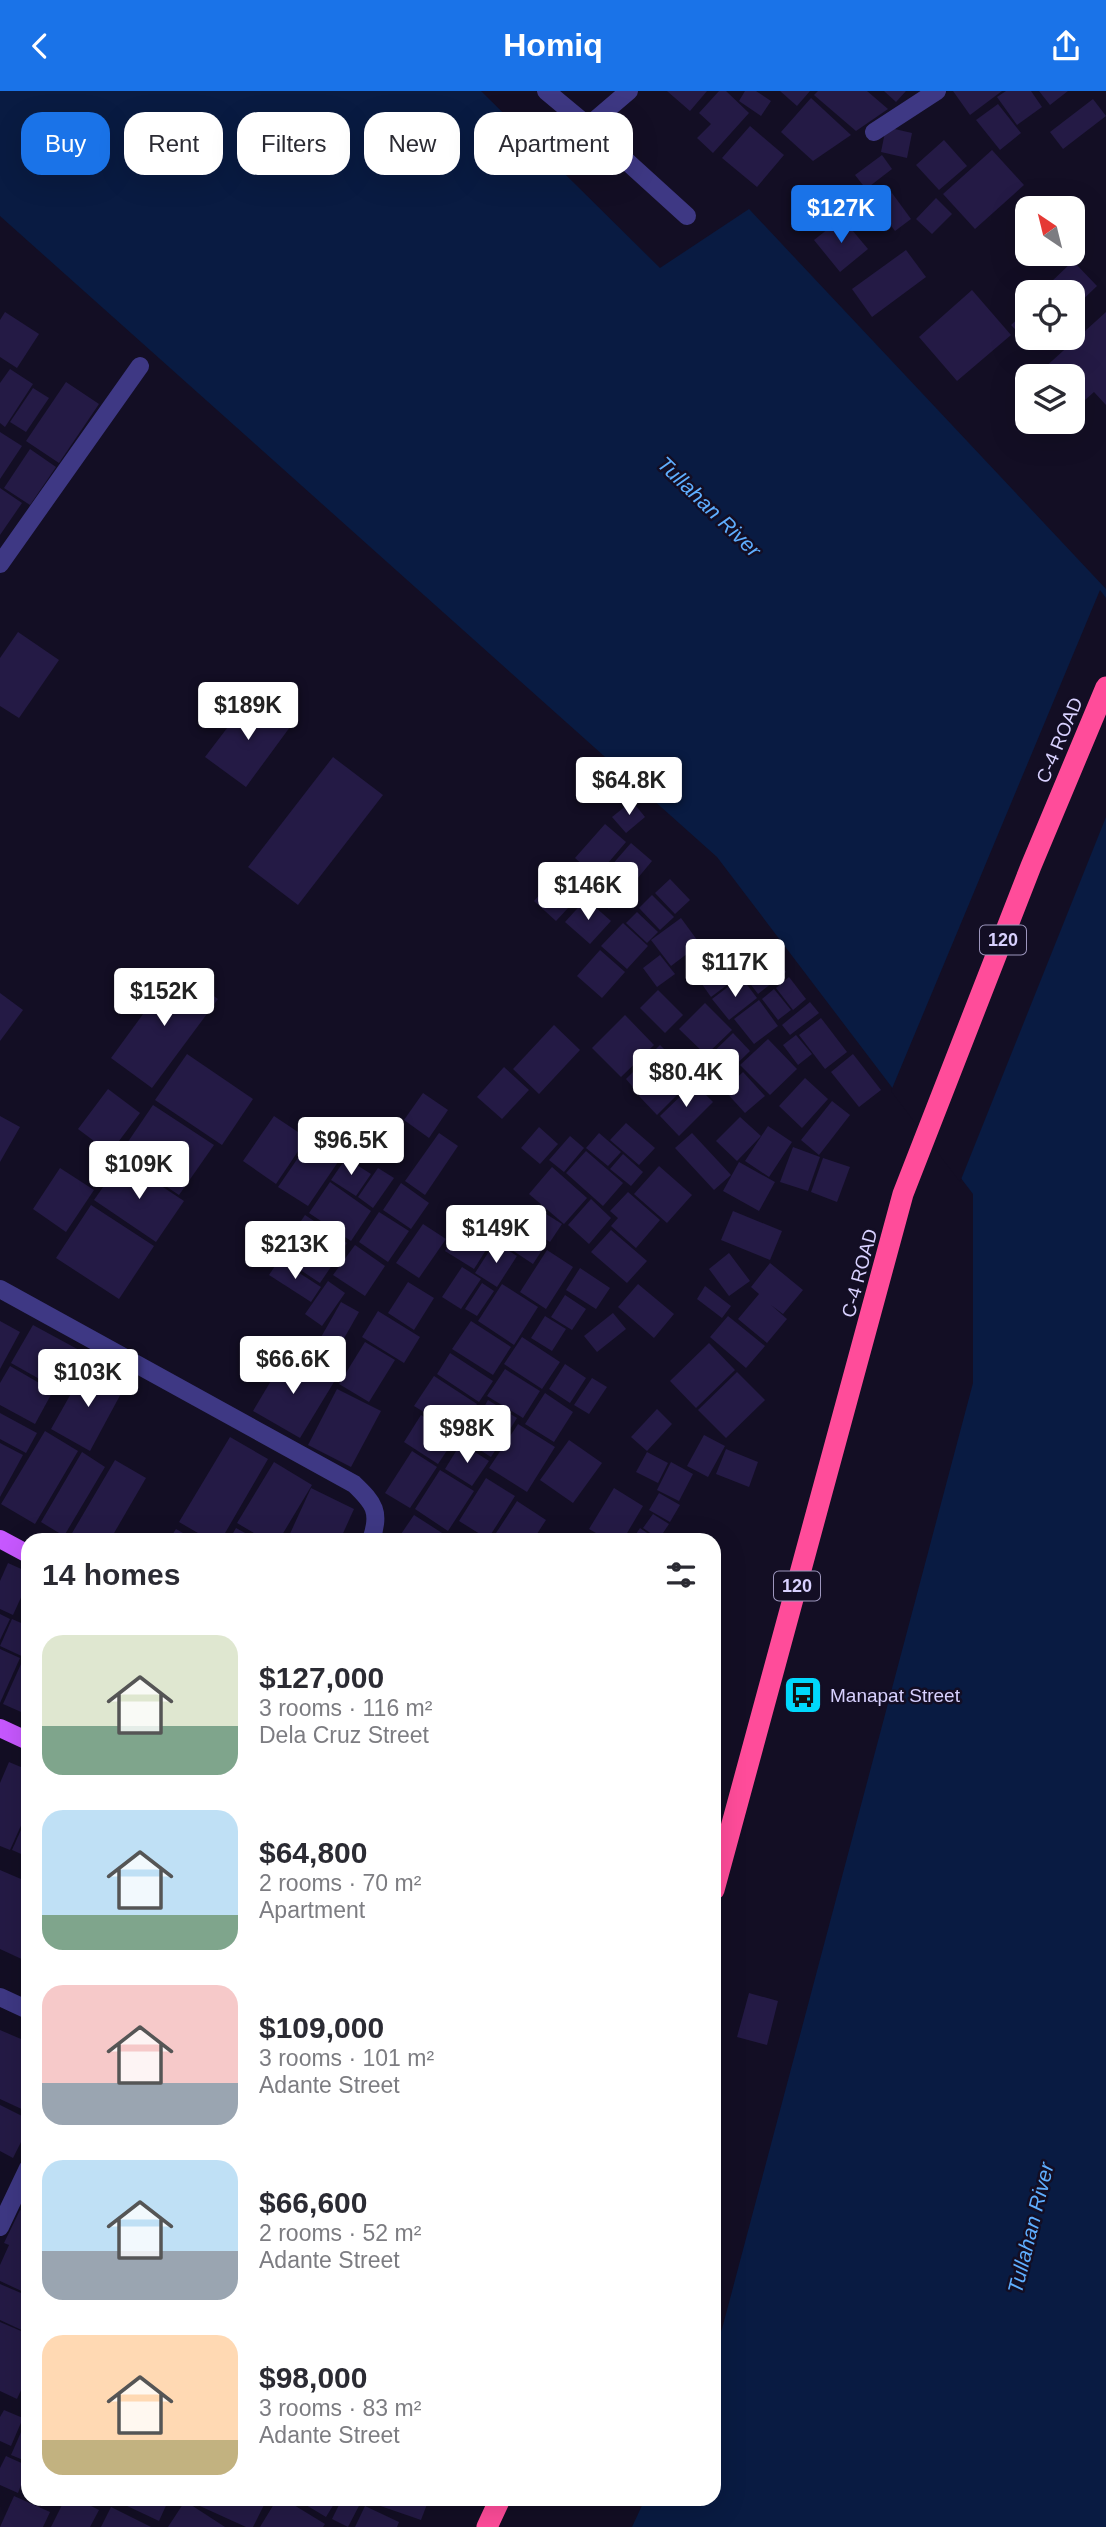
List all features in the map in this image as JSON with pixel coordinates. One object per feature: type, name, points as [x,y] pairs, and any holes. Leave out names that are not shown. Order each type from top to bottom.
[{"type":"highway","name":"C-4 ROAD","points":[[721,1864],[903,1194],[1031,866],[1106,687]]},
{"type":"highway","points":[[487,2527],[497,2506]]},
{"type":"main road","points":[[0,1539],[21,1550]]},
{"type":"main road","points":[[0,1728],[21,1738]]},
{"type":"street","points":[[546,91],[571,112]]},
{"type":"street","points":[[604,112],[629,91]]},
{"type":"street","points":[[874,132],[937,91]]},
{"type":"street","points":[[633,167],[687,216]]},
{"type":"street","points":[[0,564],[140,366]]},
{"type":"street","points":[[0,1289],[354,1484],[371,1500],[377,1524],[374,1533]]},
{"type":"street","points":[[0,1997],[21,2007]]},
{"type":"street","points":[[0,2227],[21,2183]]},
{"type":"water","name":"Tullahan River","points":[[0,91],[481,91],[502,112],[474,112],[474,175],[566,175],[660,268],[749,209],[1106,589],[1106,2527],[632,2527],[642,2506],[721,2506],[721,2331],[973,1383],[973,1194],[717,857],[0,216]]},
{"type":"pier","points":[[1100,590],[1106,598],[1106,817],[960,1182],[891,1091]]},
{"type":"building","points":[[667,91],[707,91],[690,111]]},
{"type":"building","points":[[719,91],[726,91],[749,113],[713,153],[697,138],[711,124],[699,113]]},
{"type":"building","points":[[745,91],[756,91],[771,101],[761,116],[739,101]]},
{"type":"building","points":[[780,91],[810,91],[797,106]]},
{"type":"building","points":[[818,91],[867,91],[888,109],[856,131],[814,95]]},
{"type":"building","points":[[884,91],[906,91],[896,102]]},
{"type":"building","points":[[953,91],[1002,91],[970,115]]},
{"type":"building","points":[[1006,91],[1031,91],[1042,107],[1017,125],[997,97]]},
{"type":"building","points":[[1039,91],[1068,91],[1050,105]]},
{"type":"building","points":[[811,98],[851,135],[813,161],[781,132]]},
{"type":"building","points":[[1093,99],[1106,116],[1063,149],[1050,132]]},
{"type":"building","points":[[998,104],[1021,133],[1000,150],[976,120]]},
{"type":"building","points":[[750,126],[784,155],[757,187],[722,158]]},
{"type":"building","points":[[886,127],[912,133],[907,158],[881,152]]},
{"type":"building","points":[[944,140],[967,166],[939,190],[916,165]]},
{"type":"building","points":[[992,150],[1024,185],[975,229],[943,194]]},
{"type":"building","points":[[882,155],[892,169],[866,189],[855,175]]},
{"type":"building","points":[[892,193],[911,219],[895,231],[876,205]]},
{"type":"building","points":[[936,198],[952,214],[932,234],[916,219]]},
{"type":"building","points":[[842,218],[868,249],[840,272],[814,240]]},
{"type":"building","points":[[906,250],[926,277],[872,317],[852,289]]},
{"type":"building","points":[[1068,266],[1078,266],[1097,286],[1085,298],[1085,280],[1053,280]]},
{"type":"building","points":[[972,290],[1011,335],[957,381],[919,337]]},
{"type":"building","points":[[5,312],[39,334],[17,368],[0,357],[0,320]]},
{"type":"building","points":[[1106,312],[1106,405],[1094,392],[1085,400],[1085,364],[1049,364],[1064,350],[1085,350],[1085,331]]},
{"type":"building","points":[[10,369],[33,384],[5,427],[0,423],[0,383]]},
{"type":"building","points":[[66,382],[99,404],[59,463],[26,441]]},
{"type":"building","points":[[33,388],[49,398],[26,432],[10,422]]},
{"type":"building","points":[[0,432],[22,446],[0,479]]},
{"type":"building","points":[[30,449],[56,467],[30,505],[4,488]]},
{"type":"building","points":[[0,488],[22,503],[0,535]]},
{"type":"building","points":[[18,632],[59,660],[19,718],[0,706],[0,658]]},
{"type":"building","points":[[250,698],[290,727],[246,787],[205,757]]},
{"type":"building","points":[[333,757],[383,795],[298,905],[248,867]]},
{"type":"building","points":[[632,801],[645,817],[626,833],[612,817]]},
{"type":"building","points":[[605,824],[626,842],[596,877],[575,858]]},
{"type":"building","points":[[631,843],[652,861],[632,885],[611,866]]},
{"type":"building","points":[[607,869],[627,888],[609,909],[588,890]]},
{"type":"building","points":[[559,873],[581,894],[556,921],[534,901]]},
{"type":"building","points":[[670,879],[690,900],[675,914],[655,893]]},
{"type":"building","points":[[652,895],[674,917],[660,930],[639,908]]},
{"type":"building","points":[[586,899],[611,921],[590,944],[565,922]]},
{"type":"building","points":[[637,912],[658,932],[647,943],[626,923]]},
{"type":"building","points":[[681,918],[700,944],[671,966],[651,940]]},
{"type":"building","points":[[623,923],[648,946],[627,969],[601,946]]},
{"type":"building","points":[[758,943],[770,959],[746,977],[733,961]]},
{"type":"building","points":[[600,950],[625,972],[602,998],[577,976]]},
{"type":"building","points":[[721,952],[739,976],[711,997],[694,973]]},
{"type":"building","points":[[660,955],[675,974],[657,987],[643,968]]},
{"type":"building","points":[[776,959],[786,972],[758,994],[748,981]]},
{"type":"building","points":[[176,969],[218,999],[152,1088],[111,1058]]},
{"type":"building","points":[[741,977],[757,998],[729,1020],[712,999]]},
{"type":"building","points":[[789,977],[806,999],[793,1010],[776,988]]},
{"type":"building","points":[[774,989],[791,1010],[778,1020],[762,999]]},
{"type":"building","points":[[658,990],[683,1015],[665,1033],[640,1008]]},
{"type":"building","points":[[0,993],[23,1010],[0,1041]]},
{"type":"building","points":[[759,1000],[778,1026],[754,1044],[734,1019]]},
{"type":"building","points":[[810,1002],[819,1013],[790,1035],[782,1025]]},
{"type":"building","points":[[705,1003],[732,1030],[706,1055],[679,1029]]},
{"type":"building","points":[[625,1015],[654,1045],[621,1077],[592,1048]]},
{"type":"building","points":[[821,1018],[847,1052],[825,1069],[799,1035]]},
{"type":"building","points":[[554,1025],[580,1050],[539,1094],[513,1069]]},
{"type":"building","points":[[733,1033],[750,1051],[716,1084],[698,1067]]},
{"type":"building","points":[[796,1035],[812,1054],[798,1065],[783,1045]]},
{"type":"building","points":[[768,1039],[797,1069],[770,1095],[740,1065]]},
{"type":"building","points":[[660,1045],[673,1058],[637,1092],[626,1079]]},
{"type":"building","points":[[187,1054],[253,1099],[222,1145],[155,1100]]},
{"type":"building","points":[[853,1054],[881,1090],[859,1107],[831,1072]]},
{"type":"building","points":[[672,1063],[691,1081],[657,1115],[639,1096]]},
{"type":"building","points":[[504,1067],[529,1090],[502,1119],[477,1097]]},
{"type":"building","points":[[743,1072],[765,1096],[745,1113],[724,1090]]},
{"type":"building","points":[[805,1078],[828,1099],[802,1128],[779,1106]]},
{"type":"building","points":[[694,1083],[713,1102],[679,1136],[660,1116]]},
{"type":"building","points":[[108,1089],[140,1113],[110,1153],[78,1129]]},
{"type":"building","points":[[423,1093],[448,1110],[429,1138],[404,1120]]},
{"type":"building","points":[[832,1101],[850,1115],[819,1155],[801,1140]]},
{"type":"building","points":[[153,1105],[214,1145],[179,1195],[119,1155]]},
{"type":"building","points":[[0,1116],[20,1127],[0,1162]]},
{"type":"building","points":[[274,1116],[307,1138],[276,1184],[243,1161]]},
{"type":"building","points":[[740,1117],[761,1136],[737,1161],[716,1141]]},
{"type":"building","points":[[626,1123],[655,1148],[639,1165],[610,1140]]},
{"type":"building","points":[[768,1126],[792,1142],[769,1177],[745,1161]]},
{"type":"building","points":[[539,1127],[558,1144],[540,1164],[521,1148]]},
{"type":"building","points":[[439,1133],[458,1146],[425,1195],[405,1181]]},
{"type":"building","points":[[599,1133],[621,1152],[608,1166],[586,1148]]},
{"type":"building","points":[[692,1133],[731,1175],[714,1190],[675,1148]]},
{"type":"building","points":[[570,1136],[584,1148],[564,1172],[549,1160]]},
{"type":"building","points":[[311,1139],[340,1159],[308,1206],[278,1187]]},
{"type":"building","points":[[793,1147],[820,1157],[808,1191],[780,1182]]},
{"type":"building","points":[[586,1151],[623,1183],[603,1206],[566,1173]]},
{"type":"building","points":[[623,1154],[643,1172],[631,1186],[610,1169]]},
{"type":"building","points":[[346,1158],[371,1174],[356,1196],[331,1180]]},
{"type":"building","points":[[823,1158],[850,1167],[837,1202],[811,1192]]},
{"type":"building","points":[[122,1160],[184,1201],[156,1242],[94,1200]]},
{"type":"building","points":[[739,1162],[775,1182],[759,1211],[723,1191]]},
{"type":"building","points":[[659,1166],[692,1195],[667,1223],[634,1194]]},
{"type":"building","points":[[552,1167],[587,1198],[564,1224],[529,1194]]},
{"type":"building","points":[[60,1168],[94,1190],[66,1232],[33,1209]]},
{"type":"building","points":[[378,1168],[394,1178],[373,1208],[358,1197]]},
{"type":"building","points":[[330,1182],[371,1211],[351,1241],[309,1213]]},
{"type":"building","points":[[401,1183],[429,1203],[411,1229],[383,1210]]},
{"type":"building","points":[[628,1192],[660,1220],[636,1248],[611,1226],[618,1218],[610,1211]]},
{"type":"building","points":[[591,1199],[611,1218],[589,1244],[568,1225]]},
{"type":"building","points":[[91,1205],[154,1246],[119,1299],[56,1258]]},
{"type":"building","points":[[535,1207],[562,1224],[550,1242],[524,1226]]},
{"type":"building","points":[[733,1211],[782,1231],[770,1260],[721,1240]]},
{"type":"building","points":[[379,1212],[409,1231],[388,1262],[359,1242]]},
{"type":"building","points":[[495,1214],[518,1229],[507,1245],[485,1231]]},
{"type":"building","points":[[305,1215],[347,1243],[320,1283],[278,1255]]},
{"type":"building","points":[[465,1220],[493,1239],[474,1269],[445,1251]]},
{"type":"building","points":[[423,1224],[446,1239],[419,1278],[396,1263]]},
{"type":"building","points":[[611,1230],[647,1261],[627,1283],[591,1252]]},
{"type":"building","points":[[520,1231],[544,1247],[533,1264],[509,1248]]},
{"type":"building","points":[[495,1242],[517,1256],[497,1287],[475,1273]]},
{"type":"building","points":[[355,1245],[385,1266],[365,1296],[333,1275]]},
{"type":"building","points":[[547,1250],[573,1267],[546,1309],[520,1292]]},
{"type":"building","points":[[729,1253],[750,1281],[729,1296],[709,1269]]},
{"type":"building","points":[[279,1260],[321,1287],[311,1302],[269,1275]]},
{"type":"building","points":[[770,1263],[803,1290],[783,1314],[771,1305],[787,1319],[767,1343],[738,1319],[759,1294],[751,1287]]},
{"type":"building","points":[[462,1267],[481,1279],[461,1309],[442,1297]]},
{"type":"building","points":[[580,1268],[610,1288],[596,1309],[566,1290]]},
{"type":"building","points":[[328,1281],[345,1293],[322,1326],[305,1314]]},
{"type":"building","points":[[408,1282],[434,1298],[414,1330],[388,1313]]},
{"type":"building","points":[[482,1283],[494,1291],[477,1316],[465,1309]]},
{"type":"building","points":[[502,1284],[538,1307],[514,1345],[478,1321]]},
{"type":"building","points":[[638,1284],[674,1314],[654,1338],[618,1307]]},
{"type":"building","points":[[705,1286],[731,1306],[722,1318],[697,1299]]},
{"type":"building","points":[[565,1295],[586,1309],[572,1330],[551,1317]]},
{"type":"building","points":[[341,1302],[359,1312],[334,1356],[316,1346]]},
{"type":"building","points":[[378,1311],[420,1337],[404,1363],[362,1337]]},
{"type":"building","points":[[613,1313],[626,1329],[597,1352],[584,1336]]},
{"type":"building","points":[[545,1316],[566,1329],[552,1351],[531,1338]]},
{"type":"building","points":[[728,1316],[765,1346],[746,1368],[710,1337]]},
{"type":"building","points":[[0,1321],[20,1332],[0,1369]]},
{"type":"building","points":[[471,1321],[511,1347],[493,1375],[452,1349]]},
{"type":"building","points":[[33,1325],[81,1351],[59,1390],[11,1363]]},
{"type":"building","points":[[522,1337],[560,1362],[542,1389],[504,1364]]},
{"type":"building","points":[[365,1342],[395,1360],[369,1402],[339,1384]]},
{"type":"building","points":[[709,1343],[735,1370],[696,1408],[670,1381]]},
{"type":"building","points":[[450,1353],[493,1381],[479,1402],[437,1374]]},
{"type":"building","points":[[287,1354],[334,1382],[300,1438],[253,1411]]},
{"type":"building","points":[[565,1364],[586,1378],[570,1403],[549,1389]]},
{"type":"building","points":[[10,1366],[53,1391],[35,1424],[0,1405],[0,1383]]},
{"type":"building","points":[[86,1367],[124,1388],[90,1451],[51,1429]]},
{"type":"building","points":[[505,1369],[540,1391],[523,1418],[487,1396]]},
{"type":"building","points":[[737,1372],[765,1400],[726,1438],[698,1410]]},
{"type":"building","points":[[434,1376],[477,1404],[458,1433],[414,1406]]},
{"type":"building","points":[[592,1378],[607,1387],[589,1414],[574,1405]]},
{"type":"building","points":[[337,1389],[381,1411],[351,1467],[308,1445]]},
{"type":"building","points":[[545,1393],[573,1412],[554,1442],[525,1424]]},
{"type":"building","points":[[488,1400],[517,1418],[507,1434],[479,1416]]},
{"type":"building","points":[[657,1409],[672,1424],[647,1451],[631,1437]]},
{"type":"building","points":[[0,1413],[37,1433],[26,1453],[0,1439]]},
{"type":"building","points":[[421,1415],[456,1437],[438,1464],[404,1442]]},
{"type":"building","points":[[474,1418],[504,1437],[491,1457],[461,1438]]},
{"type":"building","points":[[518,1424],[555,1447],[527,1492],[489,1468]]},
{"type":"building","points":[[45,1431],[78,1451],[35,1524],[1,1504]]},
{"type":"building","points":[[704,1435],[725,1446],[708,1477],[687,1466]]},
{"type":"building","points":[[230,1437],[268,1459],[225,1533],[198,1533],[179,1522]]},
{"type":"building","points":[[569,1440],[602,1463],[573,1503],[540,1480]]},
{"type":"building","points":[[0,1443],[23,1455],[0,1497]]},
{"type":"building","points":[[461,1443],[489,1461],[472,1486],[445,1469]]},
{"type":"building","points":[[726,1449],[758,1462],[749,1487],[716,1474]]},
{"type":"building","points":[[412,1451],[437,1467],[410,1508],[385,1493]]},
{"type":"building","points":[[82,1452],[105,1467],[66,1533],[59,1533],[41,1522]]},
{"type":"building","points":[[647,1452],[668,1463],[658,1483],[636,1472]]},
{"type":"building","points":[[115,1460],[146,1478],[114,1533],[72,1533]]},
{"type":"building","points":[[274,1462],[312,1485],[283,1533],[254,1533],[237,1523]]},
{"type":"building","points":[[671,1462],[693,1474],[679,1501],[657,1490]]},
{"type":"building","points":[[440,1470],[474,1491],[448,1531],[415,1509]]},
{"type":"building","points":[[486,1478],[515,1496],[492,1533],[478,1533],[459,1521]]},
{"type":"building","points":[[311,1488],[354,1509],[343,1533],[290,1533]]},
{"type":"building","points":[[614,1488],[643,1506],[627,1533],[596,1533],[589,1529]]},
{"type":"building","points":[[659,1493],[680,1505],[670,1522],[649,1510]]},
{"type":"building","points":[[517,1501],[546,1520],[538,1533],[496,1533]]},
{"type":"building","points":[[653,1514],[669,1524],[663,1533],[650,1533],[643,1528]]},
{"type":"building","points":[[414,1515],[442,1533],[402,1533]]},
{"type":"building","points":[[8,1563],[21,1569],[21,1597],[13,1615],[0,1609],[0,1581]]},
{"type":"building","points":[[0,1614],[10,1619],[0,1640]]},
{"type":"building","points":[[12,1619],[21,1623],[21,1656],[0,1646]]},
{"type":"building","points":[[0,1649],[20,1658],[0,1703]]},
{"type":"building","points":[[21,1664],[21,1712],[3,1704]]},
{"type":"building","points":[[9,1762],[21,1767],[21,1826],[10,1850],[0,1846],[0,1783]]},
{"type":"building","points":[[21,1830],[21,1854],[12,1850]]},
{"type":"building","points":[[0,1870],[21,1879],[21,1959],[0,1949]]},
{"type":"building","points":[[749,1993],[778,2001],[767,2045],[737,2037]]},
{"type":"building","points":[[0,2030],[21,2039],[21,2109],[0,2099]]},
{"type":"building","points":[[0,2105],[21,2116],[21,2142],[13,2158],[0,2151]]},
{"type":"building","points":[[21,2210],[21,2291],[0,2281],[0,2265],[9,2245],[4,2243]]},
{"type":"building","points":[[0,2284],[21,2293],[21,2330],[0,2320]]},
{"type":"building","points":[[0,2322],[21,2331],[21,2390],[17,2399],[0,2391]]},
{"type":"building","points":[[4,2410],[21,2417],[11,2446],[0,2441],[0,2417]]},
{"type":"building","points":[[21,2432],[21,2459],[11,2455]]},
{"type":"building","points":[[6,2456],[21,2463],[21,2485],[18,2493],[0,2485],[0,2468]]},
{"type":"building","points":[[14,2496],[21,2499],[21,2506],[36,2506],[50,2512],[43,2527],[0,2527]]},
{"type":"building","points":[[62,2506],[91,2506],[99,2510],[90,2527],[51,2527]]},
{"type":"building","points":[[127,2506],[166,2506],[159,2521]]},
{"type":"building","points":[[182,2506],[193,2506],[225,2527],[168,2527]]},
{"type":"building","points":[[200,2506],[264,2506],[253,2527],[246,2527]]},
{"type":"building","points":[[273,2506],[295,2506],[325,2524],[323,2527],[260,2527]]},
{"type":"building","points":[[308,2506],[333,2506],[326,2517]]},
{"type":"building","points":[[338,2506],[359,2506],[348,2527],[332,2519]]},
{"type":"building","points":[[365,2506],[399,2522],[397,2527],[355,2527]]},
{"type":"building","points":[[380,2506],[426,2506],[421,2520]]},
{"type":"building","points":[[111,2507],[151,2527],[101,2527]]},
{"type":"place","name":"Manapat Street","points":[[803,1695]]}]
